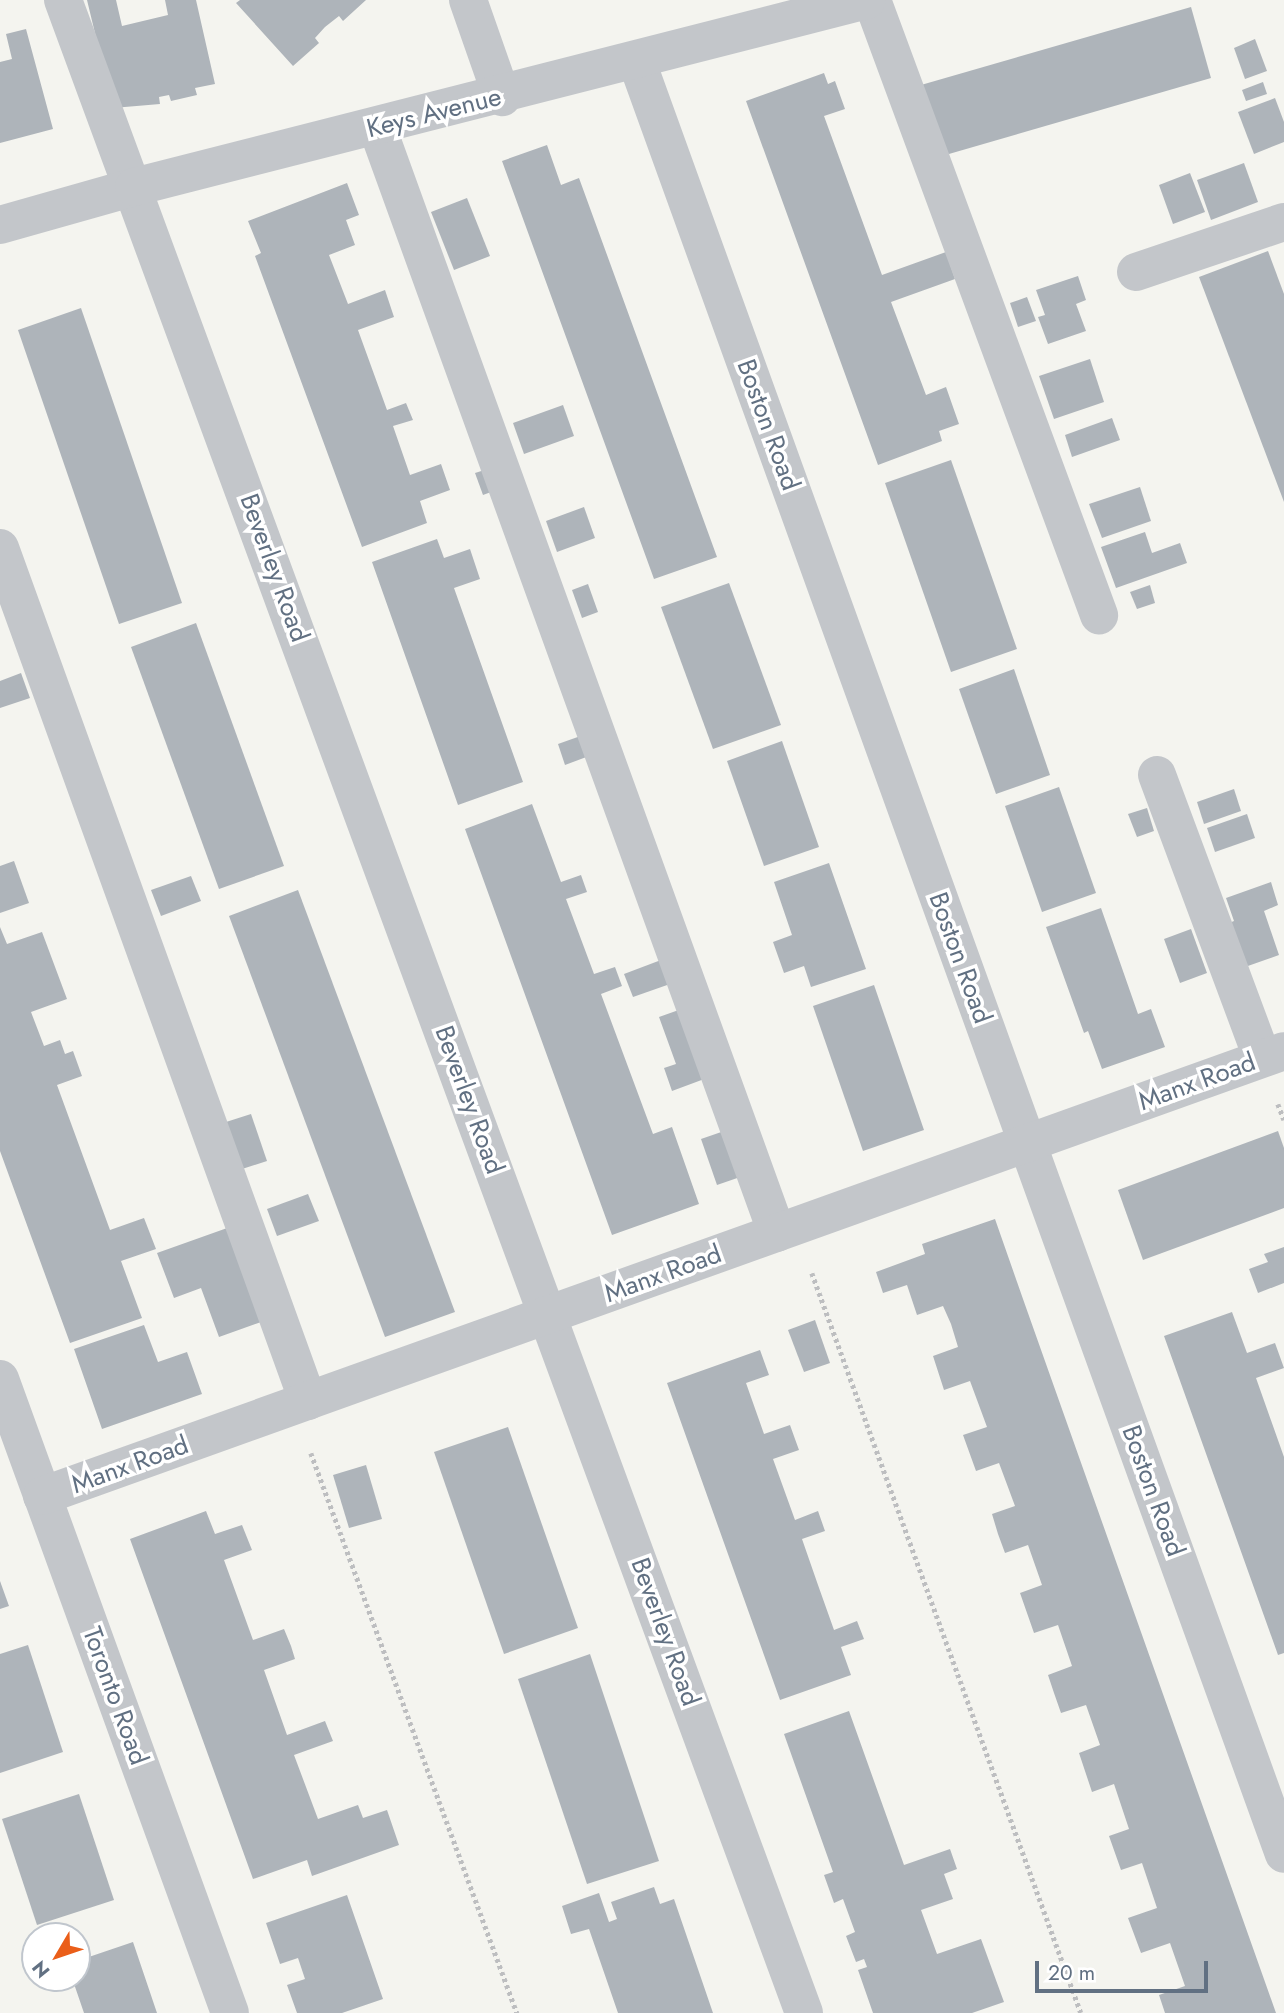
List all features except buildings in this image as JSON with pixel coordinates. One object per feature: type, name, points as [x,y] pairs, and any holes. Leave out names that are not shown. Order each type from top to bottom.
[{"type":"street","name":"Beverley Road","points":[[63,0],[804,2013]]},
{"type":"street","points":[[468,0],[502,97]]},
{"type":"street","name":"Keys Avenue","points":[[0,225],[134,187],[502,97],[870,0]]},
{"type":"street","points":[[870,0],[1100,615]]},
{"type":"street","name":"Boston Road","points":[[637,62],[1284,1854]]},
{"type":"street","points":[[377,127],[786,1230]]},
{"type":"street","points":[[1136,272],[1284,222]]},
{"type":"street","points":[[0,548],[301,1404]]},
{"type":"street","points":[[1157,775],[1273,1054]]},
{"type":"street","name":"Manx Road","points":[[42,1496],[1273,1054]]},
{"type":"street","name":"Toronto Road","points":[[0,1379],[230,2013]]},
{"type":"path","points":[[786,1230],[1081,2013]]},
{"type":"path","points":[[301,1404],[517,2013]]}]
